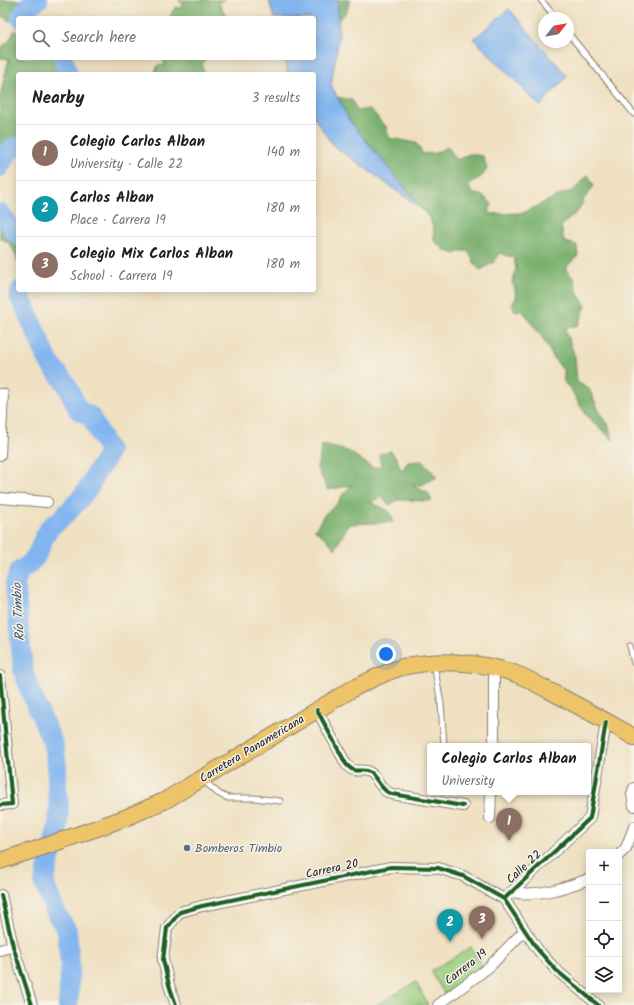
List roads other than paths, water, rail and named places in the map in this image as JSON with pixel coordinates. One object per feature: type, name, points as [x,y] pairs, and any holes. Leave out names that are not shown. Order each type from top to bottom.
[{"type":"highway","name":"Carretera Panamericana","points":[[6,859],[125,818],[164,801],[354,688],[379,675],[407,666],[434,663],[494,667],[521,676],[634,737]]},
{"type":"street","points":[[0,455],[1,394]]},
{"type":"street","points":[[0,498],[48,502]]},
{"type":"street","points":[[494,667],[494,743]]},
{"type":"street","points":[[0,676],[12,804],[0,805]]},
{"type":"street","points":[[317,710],[350,770],[366,770],[371,773],[384,790],[392,794],[463,806]]},
{"type":"street","name":"Calle 22","points":[[592,1004],[556,970],[538,950],[525,930],[508,895],[590,818],[606,722]]},
{"type":"street","points":[[634,788],[632,794],[634,806]]},
{"type":"street","points":[[490,818],[492,795]]},
{"type":"street","points":[[622,852],[626,848],[634,826]]},
{"type":"street","name":"Carrera 20","points":[[176,1005],[163,960],[167,928],[180,912],[391,866],[438,868],[463,876],[508,895]]},
{"type":"street","points":[[508,895],[556,890],[586,880]]},
{"type":"street","points":[[1,895],[13,946],[32,1005]]},
{"type":"street","name":"Carrera 19","points":[[438,1005],[490,967],[525,930]]},
{"type":"street","points":[[0,950],[13,946]]},
{"type":"lane","points":[[541,0],[551,12]]},
{"type":"lane","points":[[574,39],[634,114]]},
{"type":"lane","points":[[630,646],[634,663]]},
{"type":"lane","points":[[434,663],[441,704],[444,743]]},
{"type":"lane","points":[[203,779],[220,794],[228,798],[254,798],[280,801]]},
{"type":"water","points":[[269,0],[337,0],[339,37],[331,85],[350,121],[422,209],[333,145],[316,120],[316,72],[288,72],[284,60],[316,60],[316,16],[273,16]]},
{"type":"water","points":[[509,9],[538,42],[538,48],[543,48],[567,76],[540,106],[474,39]]},
{"type":"waterway","name":"Río Timbio","points":[[22,16],[28,6],[38,0]]},
{"type":"waterway","name":"Río Timbio","points":[[64,60],[67,72]]},
{"type":"waterway","name":"Río Timbio","points":[[0,167],[6,154],[16,147]]},
{"type":"waterway","name":"Río Timbio","points":[[0,213],[16,233]]},
{"type":"waterway","name":"Río Timbio","points":[[20,292],[19,296],[49,362],[67,385],[78,410],[90,416],[109,451],[95,474],[90,486],[64,516],[49,528],[35,558],[26,567],[19,571],[15,584],[23,670],[31,693],[54,746],[57,765],[59,806],[58,826],[44,883],[57,915],[67,930],[70,968],[68,1005]]},
{"type":"place","name":"Colegio Carlos Alban","points":[[509,841]]},
{"type":"place","name":"Bomberos Timbio","points":[[187,848]]},
{"type":"place","name":"Colegio Mix Carlos Alban","points":[[482,939]]},
{"type":"place","name":"Carlos Alban","points":[[450,942]]}]
